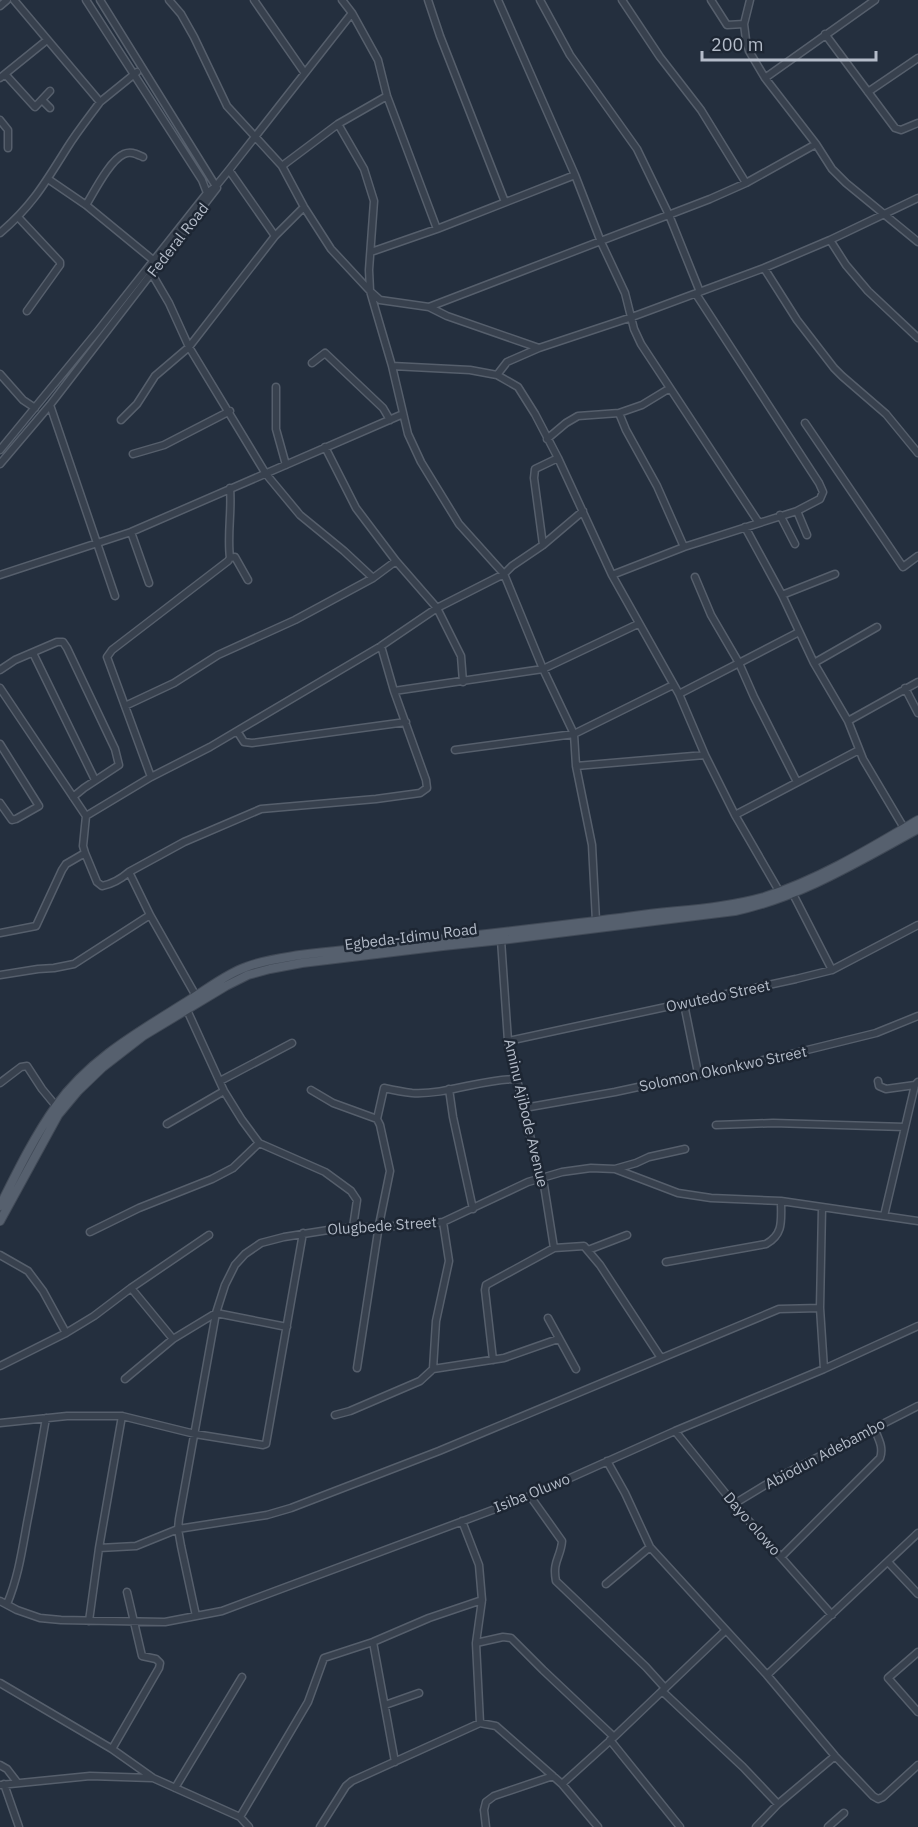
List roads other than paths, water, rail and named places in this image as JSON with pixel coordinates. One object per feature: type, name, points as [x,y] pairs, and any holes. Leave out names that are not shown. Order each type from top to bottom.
[{"type":"main road","name":"Egbeda-Idimu Road","points":[[0,1221],[17,1181],[56,1106],[86,1072],[106,1054],[222,979],[245,967],[272,959],[712,908],[741,902],[779,891],[838,865],[918,820]]},
{"type":"main road","name":"Egbeda-Idimu Road","points":[[0,1206],[58,1115],[78,1091],[103,1067],[143,1036],[248,975],[302,963],[735,911],[793,894],[918,829]]},
{"type":"street","points":[[0,6],[7,0]]},
{"type":"street","points":[[14,0],[100,102]]},
{"type":"street","name":"Federal Road","points":[[0,450],[207,193],[202,180],[86,0]]},
{"type":"street","name":"Federal Road","points":[[0,464],[50,405],[218,188],[100,0]]},
{"type":"street","points":[[169,0],[181,14],[194,37],[227,106],[282,166],[304,207],[331,249],[370,291],[380,300],[429,307],[447,316],[539,348]]},
{"type":"street","points":[[254,0],[304,72]]},
{"type":"street","points":[[342,0],[352,13],[378,60],[387,96],[437,230]]},
{"type":"street","points":[[428,0],[505,202]]},
{"type":"street","points":[[498,0],[625,293],[634,329],[641,344],[759,523]]},
{"type":"street","points":[[540,0],[570,55],[637,149],[669,215],[698,293],[823,492],[820,499],[796,511],[684,547],[612,575]]},
{"type":"street","points":[[622,0],[660,57],[701,110],[746,183]]},
{"type":"street","points":[[711,0],[727,25],[744,24]]},
{"type":"street","points":[[750,0],[744,24],[749,51],[765,78],[816,144],[832,169],[918,242]]},
{"type":"street","points":[[765,78],[875,0]]},
{"type":"street","points":[[207,193],[229,170],[352,13]]},
{"type":"street","points":[[825,34],[895,128],[901,130],[918,123]]},
{"type":"street","points":[[47,40],[2,76],[35,107],[50,91]]},
{"type":"street","points":[[868,92],[918,58]]},
{"type":"street","points":[[0,233],[36,197],[100,102],[143,68]]},
{"type":"street","points":[[282,166],[338,124],[387,96]]},
{"type":"street","points":[[42,100],[50,108]]},
{"type":"street","points":[[0,120],[8,130],[8,148]]},
{"type":"street","points":[[338,124],[364,169],[374,201],[369,270],[370,291],[392,366],[408,434],[421,462],[459,524],[504,574],[543,669],[574,734],[576,766],[592,845],[596,921]]},
{"type":"street","points":[[429,307],[601,242],[746,183],[816,144]]},
{"type":"street","points":[[86,205],[114,162],[122,155],[134,153],[143,157]]},
{"type":"street","points":[[229,170],[275,236]]},
{"type":"street","points":[[371,252],[437,230],[575,175]]},
{"type":"street","points":[[48,179],[86,205],[153,260]]},
{"type":"street","points":[[497,375],[507,362],[539,348],[632,317],[764,268],[830,240],[918,198]]},
{"type":"street","points":[[121,420],[137,404],[155,376],[189,347],[275,236],[304,207]]},
{"type":"street","points":[[18,217],[60,262],[27,311]]},
{"type":"street","points":[[830,240],[846,265],[868,291],[918,338]]},
{"type":"street","points":[[764,268],[797,320],[834,368],[886,414],[917,448]]},
{"type":"street","points":[[152,274],[169,303],[189,347],[230,411],[266,474],[300,514],[374,578]]},
{"type":"street","points":[[312,363],[325,353],[383,408],[390,420]]},
{"type":"street","points":[[392,366],[470,370],[497,375],[518,387],[558,458],[612,575],[679,694],[705,755],[735,815],[779,891]]},
{"type":"street","points":[[0,374],[23,400],[35,408]]},
{"type":"street","points":[[276,387],[276,429],[286,465]]},
{"type":"street","points":[[547,439],[578,416],[619,413],[642,405],[670,388]]},
{"type":"street","points":[[50,405],[115,596]]},
{"type":"street","points":[[133,454],[164,445],[230,411]]},
{"type":"street","points":[[619,413],[657,486],[684,547]]},
{"type":"street","points":[[0,575],[131,532],[403,414]]},
{"type":"street","points":[[806,423],[903,567],[918,556]]},
{"type":"street","points":[[325,447],[356,508],[396,561],[436,608],[461,656],[463,682]]},
{"type":"street","points":[[543,546],[534,478],[535,469],[558,458]]},
{"type":"street","points":[[230,488],[228,531],[230,558]]},
{"type":"street","points":[[86,816],[150,777],[210,747],[381,646],[436,608],[504,574],[512,566],[543,546],[583,511]]},
{"type":"street","points":[[796,511],[807,535]]},
{"type":"street","points":[[780,515],[795,544]]},
{"type":"street","points":[[745,528],[782,595],[814,663],[848,721],[859,750],[904,828]]},
{"type":"street","points":[[131,532],[149,583]]},
{"type":"street","points":[[150,777],[107,657],[112,650],[214,573],[230,558],[235,557],[239,561],[248,580]]},
{"type":"street","points":[[125,706],[174,683],[218,655],[295,620],[374,578],[396,561]]},
{"type":"street","points":[[782,595],[835,574]]},
{"type":"street","points":[[695,577],[711,615],[739,663],[797,782]]},
{"type":"street","points":[[394,691],[543,669],[638,624]]},
{"type":"street","points":[[814,663],[877,627]]},
{"type":"street","points":[[679,694],[799,632]]},
{"type":"street","points":[[0,670],[15,660],[57,642],[63,642],[67,648],[117,756],[119,765],[73,797]]},
{"type":"street","points":[[0,688],[86,816],[83,846],[97,882],[102,886],[123,878],[129,872],[184,842],[261,809],[376,799],[420,793],[426,788],[426,780],[394,691],[381,646]]},
{"type":"street","points":[[33,653],[95,780]]},
{"type":"street","points":[[848,721],[918,682]]},
{"type":"street","points":[[454,750],[574,734],[673,685]]},
{"type":"street","points":[[904,688],[918,713]]},
{"type":"street","points":[[237,730],[244,742],[252,743],[405,722]]},
{"type":"street","points":[[0,744],[39,806],[12,820],[0,803]]},
{"type":"street","points":[[735,815],[859,750]]},
{"type":"street","points":[[576,766],[705,755]]},
{"type":"street","points":[[0,933],[36,926],[66,864],[85,853]]},
{"type":"street","points":[[129,872],[150,915],[196,996]]},
{"type":"street","points":[[793,894],[832,970]]},
{"type":"street","points":[[0,975],[74,964],[150,915]]},
{"type":"street","name":"Owutedo Street","points":[[508,1041],[832,970],[918,925]]},
{"type":"street","name":"Aminu Ajibode Avenue","points":[[501,940],[508,1041],[540,1178],[544,1185],[554,1248]]},
{"type":"street","points":[[684,1004],[698,1073]]},
{"type":"street","points":[[187,1010],[224,1090],[259,1143],[325,1172],[351,1191],[357,1200],[353,1227]]},
{"type":"street","name":"Solomon Okonkwo Street","points":[[524,1108],[615,1092],[787,1055],[876,1033],[918,1016]]},
{"type":"street","points":[[220,1081],[292,1043]]},
{"type":"street","points":[[0,1083],[21,1067],[27,1066],[56,1106]]},
{"type":"street","points":[[357,1368],[378,1225],[390,1171],[377,1119],[384,1088],[413,1093],[516,1079]]},
{"type":"street","points":[[878,1081],[879,1086],[886,1089],[917,1083],[884,1216]]},
{"type":"street","points":[[449,1089],[454,1126],[473,1209]]},
{"type":"street","points":[[167,1124],[224,1090]]},
{"type":"street","points":[[311,1090],[333,1103],[377,1119]]},
{"type":"street","points":[[716,1125],[773,1123],[905,1127]]},
{"type":"street","points":[[90,1232],[139,1208],[212,1179],[233,1168],[259,1143]]},
{"type":"street","points":[[615,1169],[649,1157],[685,1149]]},
{"type":"street","name":"Olugbede Street","points":[[196,1616],[178,1529],[216,1313],[225,1285],[236,1265],[244,1254],[261,1243],[303,1233],[353,1227],[424,1225],[443,1222],[528,1182],[591,1168],[615,1169],[678,1193],[711,1198],[781,1201],[918,1221]]},
{"type":"street","points":[[666,1262],[766,1244],[775,1239],[779,1232],[781,1201]]},
{"type":"street","points":[[822,1208],[820,1308],[824,1369]]},
{"type":"street","points":[[433,1369],[436,1322],[448,1261],[443,1222]]},
{"type":"street","points":[[0,1423],[92,1415],[122,1416],[195,1434],[266,1444],[303,1233]]},
{"type":"street","points":[[0,1366],[66,1333],[94,1316],[131,1287],[209,1235]]},
{"type":"street","points":[[588,1250],[627,1235]]},
{"type":"street","points":[[493,1360],[486,1285],[554,1248],[580,1246],[588,1250],[606,1274],[661,1358]]},
{"type":"street","points":[[0,1255],[28,1271],[43,1291],[66,1333]]},
{"type":"street","points":[[131,1287],[173,1339]]},
{"type":"street","points":[[99,1548],[136,1546],[178,1529],[267,1515],[291,1508],[439,1451],[779,1309],[820,1308]]},
{"type":"street","points":[[125,1379],[173,1339],[216,1313],[287,1328]]},
{"type":"street","points":[[548,1318],[576,1369]]},
{"type":"street","name":"Isiba Oluwo","points":[[3,1603],[40,1618],[89,1621],[165,1622],[222,1611],[530,1496],[918,1326]]},
{"type":"street","points":[[335,1415],[420,1382],[433,1369],[504,1358],[558,1339]]},
{"type":"street","name":"Abiodun Adebambo","points":[[734,1504],[777,1478],[918,1406]]},
{"type":"street","points":[[89,1621],[122,1416]]},
{"type":"street","points":[[3,1603],[14,1586],[22,1554],[46,1418]]},
{"type":"street","points":[[781,1557],[880,1458],[881,1444],[874,1428]]},
{"type":"street","name":"Dayo olowo","points":[[675,1431],[734,1504],[832,1615]]},
{"type":"street","points":[[607,1461],[650,1547],[767,1675],[835,1756],[878,1799],[918,1765]]},
{"type":"street","points":[[530,1496],[562,1541],[562,1547],[556,1559],[554,1573],[556,1581],[645,1667],[663,1689],[778,1804]]},
{"type":"street","points":[[462,1521],[479,1565],[482,1600],[476,1643],[480,1723]]},
{"type":"street","points":[[767,1675],[918,1533]]},
{"type":"street","points":[[606,1584],[650,1547]]},
{"type":"street","points":[[888,1562],[918,1594]]},
{"type":"street","points":[[112,1749],[160,1663],[156,1659],[142,1656],[127,1592]]},
{"type":"street","points":[[240,1817],[308,1702],[324,1658],[373,1642],[429,1618],[482,1600]]},
{"type":"street","points":[[562,1784],[726,1630]]},
{"type":"street","points":[[476,1643],[503,1637],[511,1638],[612,1739],[680,1827]]},
{"type":"street","points":[[373,1642],[394,1762]]},
{"type":"street","points":[[918,1652],[888,1678],[918,1712]]},
{"type":"street","points":[[176,1788],[242,1677]]},
{"type":"street","points":[[0,1683],[112,1749],[153,1778],[240,1817],[249,1827]]},
{"type":"street","points":[[385,1705],[419,1694]]},
{"type":"street","points":[[320,1827],[346,1786],[352,1781],[480,1723],[496,1726],[553,1776],[598,1827]]},
{"type":"street","points":[[756,1827],[778,1804],[835,1756]]},
{"type":"street","points":[[0,1765],[7,1769],[16,1782]]},
{"type":"street","points":[[19,1827],[2,1784],[90,1776],[153,1778]]},
{"type":"street","points":[[486,1827],[484,1810],[486,1802],[494,1796],[553,1776]]},
{"type":"street","points":[[828,1827],[843,1813]]},
{"type":"street","points":[[763,1820],[767,1827]]}]
